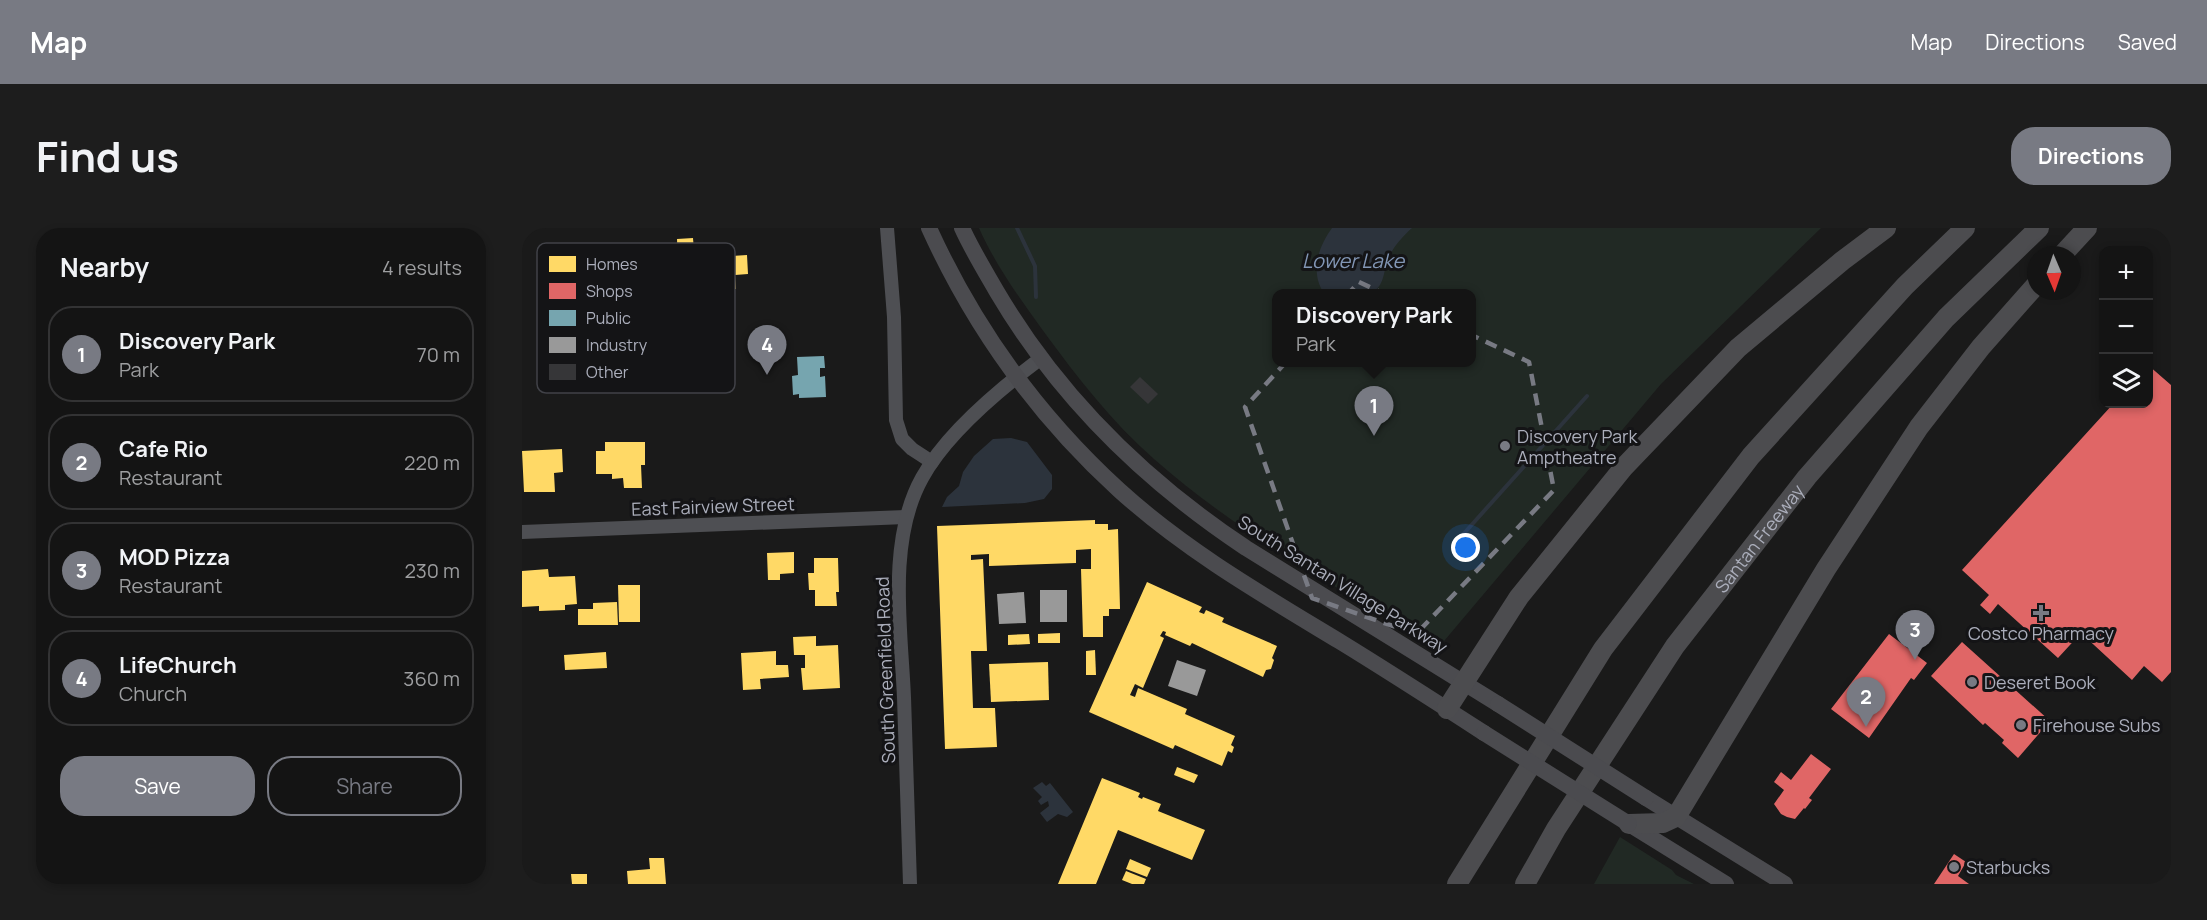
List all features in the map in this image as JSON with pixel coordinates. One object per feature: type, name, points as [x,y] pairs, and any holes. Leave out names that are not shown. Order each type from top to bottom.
[{"type":"highway","points":[[1447,709],[1519,597],[1624,467],[1738,348],[1842,261],[1886,228]]},
{"type":"highway","points":[[1457,884],[1603,649],[1751,456],[1905,286],[1965,228]]},
{"type":"highway","name":"Santan Freeway","points":[[1525,884],[1556,829],[1675,646],[1807,477],[1946,318],[2039,228]]},
{"type":"highway","points":[[2070,246],[2087,228]]},
{"type":"highway","points":[[1629,824],[1663,823],[1676,817],[1826,569],[1919,427],[1981,347],[2027,295]]},
{"type":"main road","points":[[929,228],[984,332],[1016,377],[1087,459],[1120,491],[1170,532],[1240,582],[1726,884]]},
{"type":"main road","name":"South Santan Village Parkway","points":[[962,228],[1002,302],[1040,359],[1113,441],[1145,472],[1192,510],[1287,574],[1464,682],[1785,884]]},
{"type":"street","points":[[887,228],[894,317],[896,420],[902,439],[912,449],[932,462]]},
{"type":"street","name":"South Greenfield Road","points":[[910,884],[900,593],[901,553],[906,517],[921,479],[932,462],[969,421],[1016,377],[1040,359]]},
{"type":"street","name":"East Fairview Street","points":[[522,532],[906,517]]},
{"type":"highlighted area","points":[[1359,282],[1529,362],[1554,490],[1416,634],[1312,598],[1245,407]]},
{"type":"shaded area","points":[[979,228],[1821,228],[1661,384],[1439,647],[1292,560],[1221,512],[1154,459],[1109,414],[1069,366],[1017,295]]},
{"type":"shaded area","points":[[1620,837],[1672,870],[1676,875],[1694,884],[1594,884]]},
{"type":"water","name":"Lower Lake","points":[[1332,228],[1412,228],[1393,250],[1377,289],[1322,289],[1317,277],[1317,260]]},
{"type":"water","points":[[1011,438],[1027,442],[1052,475],[1052,489],[1044,499],[1025,503],[942,507],[947,497],[959,486],[963,472],[974,456],[993,439]]},
{"type":"water","points":[[1042,782],[1046,786],[1050,783],[1073,812],[1067,817],[1058,814],[1047,822],[1040,813],[1049,806],[1048,801],[1041,805],[1038,801],[1042,797],[1033,788]]},
{"type":"building: Homes","points":[[693,238],[693,243],[677,243],[677,239]]},
{"type":"building: Homes","points":[[747,255],[748,274],[735,275],[735,256]]},
{"type":"building: Homes","points":[[605,442],[645,442],[645,465],[641,465],[642,488],[624,488],[623,478],[612,479],[612,474],[596,474],[596,451],[605,451]]},
{"type":"building: Homes","points":[[562,449],[563,472],[554,473],[555,492],[524,492],[522,451]]},
{"type":"building: Homes","points":[[1095,520],[1095,524],[1108,524],[1108,530],[1118,529],[1120,609],[1109,609],[1109,616],[1103,616],[1103,637],[1083,637],[1081,569],[1091,569],[1091,549],[1076,550],[1076,563],[989,566],[989,554],[971,555],[971,560],[983,559],[987,651],[971,651],[973,708],[995,708],[997,747],[945,749],[937,526]]},
{"type":"building: Homes","points":[[794,552],[794,573],[780,574],[780,580],[768,580],[767,553]]},
{"type":"building: Homes","points":[[814,558],[838,558],[837,606],[815,606],[815,590],[809,590],[808,573],[814,573]]},
{"type":"building: Homes","points":[[548,569],[549,577],[575,576],[577,604],[565,605],[565,610],[539,611],[539,606],[522,607],[522,571]]},
{"type":"building: Homes","points":[[1147,582],[1202,607],[1199,612],[1204,614],[1206,610],[1224,618],[1222,622],[1277,646],[1272,658],[1274,660],[1271,669],[1266,670],[1263,677],[1192,643],[1190,646],[1165,635],[1166,632],[1163,631],[1160,636],[1164,638],[1143,688],[1135,684],[1130,695],[1135,697],[1138,688],[1187,709],[1185,714],[1235,736],[1231,745],[1234,747],[1232,753],[1228,751],[1222,766],[1175,745],[1173,749],[1089,712]]},
{"type":"building: Homes","points":[[618,585],[640,585],[640,622],[619,622]]},
{"type":"building: Homes","points":[[617,602],[618,625],[578,625],[578,609],[593,609],[593,603]]},
{"type":"building: Homes","points":[[1060,633],[1060,643],[1038,643],[1038,634]]},
{"type":"building: Homes","points":[[1029,634],[1030,644],[1008,645],[1008,635]]},
{"type":"building: Homes","points":[[816,636],[816,646],[838,645],[840,688],[803,690],[801,668],[805,668],[805,655],[794,655],[793,637]]},
{"type":"building: Homes","points":[[1095,650],[1096,675],[1086,675],[1086,651]]},
{"type":"building: Homes","points":[[776,651],[776,665],[788,665],[789,677],[760,679],[761,689],[743,690],[741,653]]},
{"type":"building: Homes","points":[[606,652],[607,668],[565,670],[564,655]]},
{"type":"building: Homes","points":[[1048,662],[1049,700],[991,702],[989,664]]},
{"type":"building: Homes","points":[[1177,767],[1198,775],[1194,783],[1174,775]]},
{"type":"building: Homes","points":[[1102,778],[1140,793],[1138,797],[1142,799],[1143,797],[1161,804],[1158,811],[1205,830],[1192,860],[1118,830],[1096,884],[1058,884]]},
{"type":"building: Homes","points":[[649,858],[664,858],[666,884],[628,884],[627,871],[650,869]]},
{"type":"building: Homes","points":[[1130,859],[1151,868],[1147,877],[1126,869]]},
{"type":"building: Homes","points":[[1126,871],[1146,879],[1144,884],[1132,884],[1122,880]]},
{"type":"building: Homes","points":[[571,874],[587,874],[587,884],[572,884]]},
{"type":"building: Shops","points":[[2153,369],[2171,385],[2171,672],[2162,682],[2144,666],[2132,680],[2081,633],[2058,658],[1998,604],[1990,614],[1980,605],[1989,595],[1962,570],[2109,408],[2153,408]]},
{"type":"building: Shops","points":[[1889,634],[1927,663],[1914,680],[1911,678],[1869,738],[1831,709]]},
{"type":"building: Shops","name":"Deseret Book","points":[[1962,642],[2050,721],[2018,758],[2002,743],[2004,740],[1985,723],[1983,725],[1931,676]]},
{"type":"building: Shops","points":[[1811,754],[1831,769],[1809,798],[1812,800],[1805,809],[1795,819],[1787,817],[1781,814],[1774,804],[1784,790],[1774,782],[1781,772],[1791,780]]},
{"type":"building: Shops","name":"Starbucks","points":[[1954,854],[1966,862],[1958,876],[1969,884],[1934,884]]},
{"type":"building: Public","points":[[824,356],[825,368],[820,368],[820,377],[825,376],[826,397],[799,398],[799,394],[793,395],[792,376],[798,375],[797,357]]},
{"type":"building: Industry","points":[[1040,590],[1067,590],[1067,622],[1040,622]]},
{"type":"building: Industry","points":[[1024,592],[1026,623],[999,624],[997,594]]},
{"type":"building: Industry","points":[[1177,660],[1206,670],[1197,696],[1168,686]]},
{"type":"building: Other","points":[[1140,377],[1158,394],[1148,404],[1130,387]]},
{"type":"waterway","points":[[1017,228],[1035,266],[1036,297]]},
{"type":"waterway","points":[[1459,539],[1587,396]]},
{"type":"place","name":"LifeChurch","points":[[767,375]]},
{"type":"place","name":"Discovery Park","points":[[1374,436]]},
{"type":"place","name":"Discovery Park Amptheatre","points":[[1505,446]]},
{"type":"place","name":"Costco Pharmacy","points":[[2041,613]]},
{"type":"place","name":"MOD Pizza","points":[[1915,660]]},
{"type":"place","name":"Deseret Book","points":[[1972,682]]},
{"type":"place","name":"Firehouse Subs","points":[[2021,725]]},
{"type":"place","name":"Cafe Rio","points":[[1866,727]]},
{"type":"place","name":"Starbucks","points":[[1954,867]]}]
